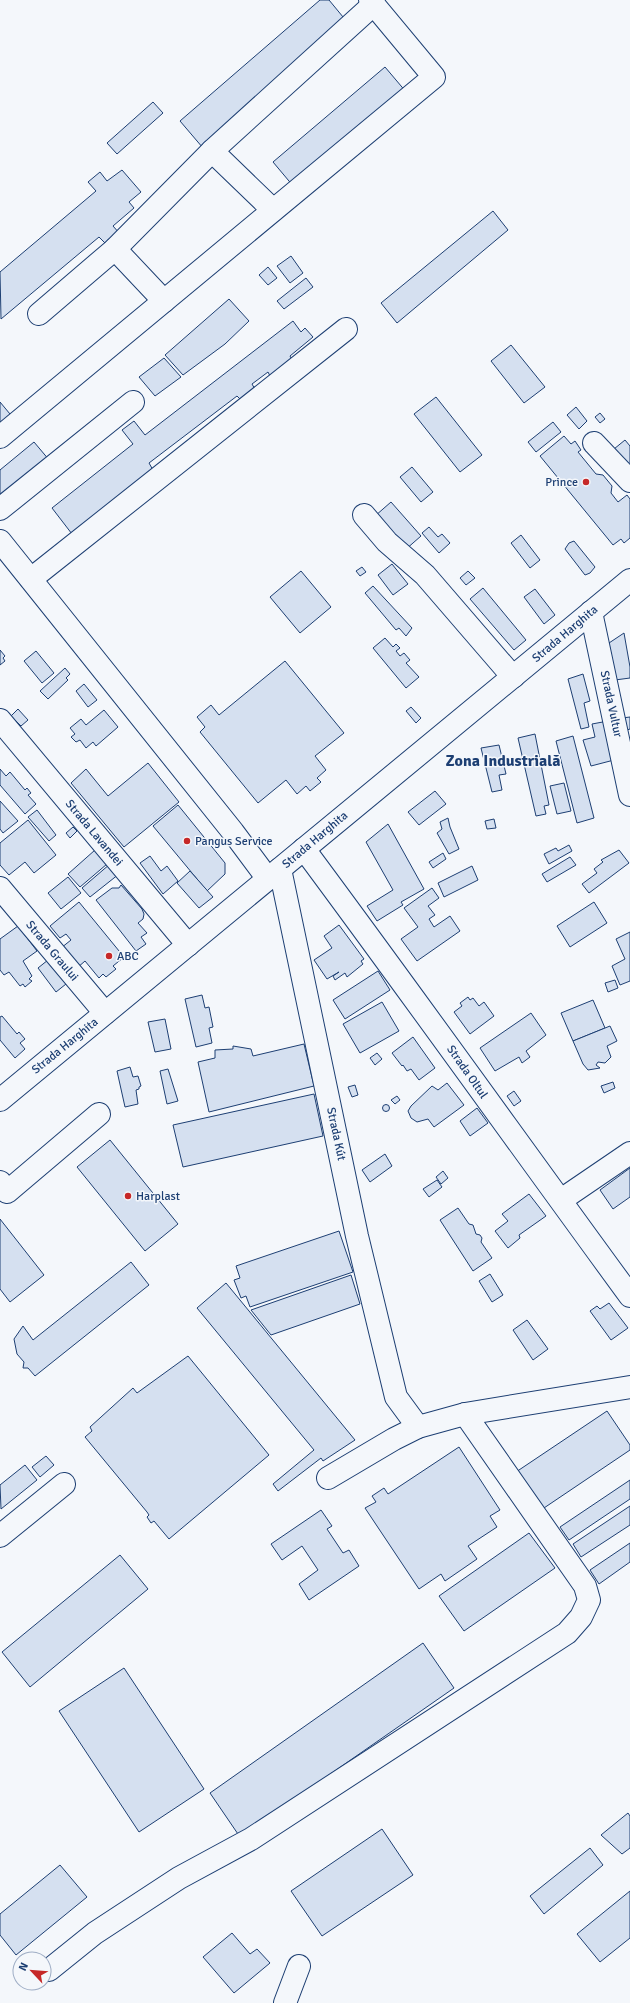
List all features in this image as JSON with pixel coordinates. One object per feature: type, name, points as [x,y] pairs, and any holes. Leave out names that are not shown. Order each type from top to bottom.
[{"type":"street","points":[[0,437],[434,77],[372,2],[212,151],[115,249],[39,314]]},
{"type":"street","points":[[212,151],[273,210]]},
{"type":"street","points":[[115,249],[164,301]]},
{"type":"street","points":[[31,579],[346,329]]},
{"type":"street","points":[[0,510],[132,402]]},
{"type":"street","points":[[594,443],[630,481]]},
{"type":"street","points":[[364,515],[387,542],[424,575],[513,677]]},
{"type":"street","points":[[0,541],[233,832],[274,874]]},
{"type":"street","name":"Strada Harghita","points":[[0,1100],[630,580]]},
{"type":"street","name":"Strada Vultur","points":[[591,612],[630,795]]},
{"type":"street","name":"Strada Lavandei","points":[[0,720],[188,945]]},
{"type":"street","name":"Strada Oltul","points":[[304,849],[630,1296]]},
{"type":"street","name":"Strada Kút","points":[[274,874],[396,1397],[394,1439]]},
{"type":"street","name":"Strada Graului","points":[[0,888],[105,1013]]},
{"type":"street","points":[[0,1182],[7,1192],[99,1114]]},
{"type":"street","points":[[561,1200],[630,1153]]},
{"type":"street","points":[[328,1478],[394,1439],[418,1427],[465,1414],[630,1387]]},
{"type":"street","name":"Strada Kút","points":[[396,1397],[418,1427]]},
{"type":"street","points":[[52,1968],[95,1933],[179,1878],[264,1830],[567,1633],[581,1617],[589,1600],[585,1586],[465,1414]]},
{"type":"street","points":[[0,1536],[64,1484]]},
{"type":"street","points":[[285,2003],[299,1966]]},
{"type":"building","points":[[320,0],[329,0],[348,23],[203,148],[180,121]]},
{"type":"building","points":[[385,67],[407,93],[294,187],[273,162]]},
{"type":"building","points":[[153,102],[163,113],[117,154],[107,143]]},
{"type":"building","points":[[122,170],[141,192],[129,202],[134,208],[113,226],[120,234],[107,245],[99,237],[1,319],[0,272],[96,191],[88,182],[100,172],[107,181]]},
{"type":"building","points":[[493,211],[508,230],[397,323],[381,303]]},
{"type":"building","points":[[291,256],[303,273],[290,283],[277,266]]},
{"type":"building","points":[[268,267],[277,278],[268,285],[259,275]]},
{"type":"building","points":[[306,278],[313,287],[284,309],[277,301]]},
{"type":"building","points":[[229,299],[249,321],[225,344],[183,375],[165,355]]},
{"type":"building","points":[[293,321],[301,332],[305,328],[313,337],[290,356],[292,360],[270,376],[268,372],[252,384],[256,391],[242,401],[237,396],[149,463],[153,470],[72,534],[52,508],[133,444],[122,430],[134,421],[145,435]]},
{"type":"building","points":[[511,345],[545,387],[524,403],[491,361]]},
{"type":"building","points":[[164,358],[181,377],[155,396],[139,377]]},
{"type":"building","points":[[436,397],[482,455],[460,472],[414,414]]},
{"type":"building","points":[[0,402],[15,420],[0,433]]},
{"type":"building","points":[[576,407],[587,421],[579,429],[567,415]]},
{"type":"building","points":[[600,413],[605,419],[600,423],[595,417]]},
{"type":"building","points":[[553,422],[561,432],[536,452],[528,442]]},
{"type":"building","points":[[564,436],[571,444],[575,441],[581,450],[578,452],[596,474],[603,475],[612,486],[611,493],[618,502],[627,495],[630,499],[630,538],[624,543],[621,539],[613,545],[540,456]]},
{"type":"building","points":[[625,440],[630,446],[630,468],[614,449]]},
{"type":"building","points":[[34,442],[50,461],[0,495],[0,470]]},
{"type":"building","points":[[412,467],[433,492],[421,502],[400,477]]},
{"type":"building","points":[[391,502],[421,536],[405,550],[375,516]]},
{"type":"building","points":[[429,527],[438,537],[442,534],[450,543],[439,553],[422,533]]},
{"type":"building","points":[[521,535],[540,560],[530,568],[511,543]]},
{"type":"building","points":[[574,541],[595,567],[590,573],[585,575],[565,549],[569,543]]},
{"type":"building","points":[[392,564],[408,584],[393,595],[378,575]]},
{"type":"building","points":[[362,567],[366,572],[360,576],[356,571]]},
{"type":"building","points":[[301,571],[331,607],[300,633],[270,597]]},
{"type":"building","points":[[468,571],[475,578],[466,585],[460,578]]},
{"type":"building","points":[[373,586],[412,628],[406,636],[399,628],[396,630],[365,593]]},
{"type":"building","points":[[483,588],[526,640],[514,650],[470,599]]},
{"type":"building","points":[[535,589],[555,615],[544,624],[524,597]]},
{"type":"building","points":[[624,633],[630,667],[630,678],[615,680],[609,643]]},
{"type":"building","points":[[385,638],[393,647],[396,644],[400,648],[396,651],[400,656],[404,653],[410,660],[406,663],[419,677],[406,688],[373,648]]},
{"type":"building","points":[[0,650],[5,656],[3,658],[5,661],[0,665]]},
{"type":"building","points":[[36,651],[54,673],[42,683],[24,661]]},
{"type":"building","points":[[285,661],[344,733],[315,756],[326,770],[317,778],[321,782],[310,791],[306,786],[297,794],[286,780],[258,803],[200,732],[205,727],[197,717],[211,705],[219,715]]},
{"type":"building","points":[[65,668],[70,674],[66,678],[68,680],[48,699],[40,691]]},
{"type":"building","points":[[583,674],[590,701],[584,703],[589,727],[581,729],[568,679]]},
{"type":"building","points":[[84,684],[97,700],[88,707],[76,691]]},
{"type":"building","points":[[411,707],[421,718],[416,723],[406,711]]},
{"type":"building","points":[[18,709],[28,720],[21,726],[11,716]]},
{"type":"building","points":[[104,710],[118,727],[96,746],[93,742],[86,748],[80,740],[76,742],[71,737],[75,734],[70,728],[81,719],[86,725]]},
{"type":"building","points":[[630,717],[630,729],[624,731],[622,718]]},
{"type":"building","points":[[608,721],[614,760],[591,766],[583,740],[595,737],[592,724]]},
{"type":"building","points":[[535,734],[549,805],[544,806],[546,814],[536,816],[518,738]]},
{"type":"building","points":[[573,736],[594,818],[577,823],[556,741]]},
{"type":"building","points":[[499,745],[506,774],[499,775],[502,790],[492,792],[481,748]]},
{"type":"building","points":[[148,763],[179,802],[124,847],[71,783],[86,769],[108,796]]},
{"type":"building","points":[[0,769],[6,776],[10,772],[25,790],[27,788],[31,793],[28,795],[36,804],[25,814],[0,785]]},
{"type":"building","points":[[564,783],[571,811],[557,814],[550,786]]},
{"type":"building","points":[[435,791],[446,804],[419,825],[408,812]]},
{"type":"building","points":[[0,801],[18,821],[3,833],[0,829]]},
{"type":"building","name":"Pangus Service","points":[[178,805],[225,863],[225,874],[207,891],[153,826]]},
{"type":"building","points":[[37,810],[56,835],[49,841],[28,817]]},
{"type":"building","points":[[448,818],[459,849],[449,854],[437,833],[442,829],[440,822]]},
{"type":"building","points":[[494,819],[496,828],[487,829],[485,821]]},
{"type":"building","points":[[28,820],[56,855],[34,873],[25,862],[9,875],[0,865],[0,843]]},
{"type":"building","points":[[388,824],[424,889],[401,902],[403,905],[377,921],[367,906],[393,890],[366,842]]},
{"type":"building","points":[[73,827],[77,831],[70,838],[66,833]]},
{"type":"building","points":[[569,845],[572,851],[549,864],[544,854],[556,848],[558,851]]},
{"type":"building","points":[[95,850],[107,864],[80,887],[68,874]]},
{"type":"building","points":[[619,850],[629,863],[589,893],[582,884],[597,873],[594,869],[603,862],[601,860]]},
{"type":"building","points":[[443,853],[446,859],[433,868],[429,862]]},
{"type":"building","points":[[150,856],[161,871],[167,866],[178,881],[163,894],[140,863]]},
{"type":"building","points":[[570,857],[576,865],[547,882],[542,874]]},
{"type":"building","points":[[110,864],[119,874],[90,897],[82,888]]},
{"type":"building","points":[[472,866],[478,880],[444,897],[438,883]]},
{"type":"building","points":[[190,871],[213,897],[199,908],[177,883]]},
{"type":"building","points":[[68,877],[81,893],[61,909],[48,893]]},
{"type":"building","points":[[121,885],[142,909],[144,914],[143,919],[138,923],[147,933],[141,937],[146,944],[136,951],[96,900],[112,888],[119,888]]},
{"type":"building","points":[[432,888],[439,898],[428,906],[435,915],[429,919],[434,927],[450,916],[460,931],[417,961],[401,939],[418,927],[404,908]]},
{"type":"building","points":[[79,902],[124,957],[113,966],[116,969],[106,977],[103,974],[99,978],[85,961],[77,968],[61,948],[71,940],[66,934],[60,938],[50,926]]},
{"type":"building","points":[[594,902],[607,923],[570,947],[557,926]]},
{"type":"building","points":[[339,925],[364,959],[361,961],[363,964],[347,977],[345,973],[335,980],[333,976],[339,972],[327,979],[314,960],[332,948],[324,936]]},
{"type":"building","points":[[18,926],[37,951],[23,961],[32,976],[29,979],[32,981],[25,987],[23,984],[20,986],[9,972],[4,975],[0,970],[0,939]]},
{"type":"building","points":[[630,932],[630,981],[620,985],[612,966],[625,959],[616,939]]},
{"type":"building","points":[[48,960],[66,984],[56,992],[38,968]]},
{"type":"building","points":[[378,971],[390,990],[345,1019],[333,1000]]},
{"type":"building","points":[[615,980],[618,988],[608,992],[605,983]]},
{"type":"building","points":[[202,995],[205,1008],[209,1007],[213,1027],[209,1028],[212,1043],[196,1047],[185,999]]},
{"type":"building","points":[[468,997],[470,1000],[473,998],[479,1006],[484,1002],[494,1016],[470,1034],[454,1012],[462,1006],[460,1003]]},
{"type":"building","points":[[593,1000],[605,1028],[573,1041],[561,1013]]},
{"type":"building","points":[[382,1002],[399,1031],[360,1053],[343,1024]]},
{"type":"building","points":[[531,1013],[546,1035],[526,1051],[530,1057],[522,1063],[519,1057],[495,1071],[480,1048]]},
{"type":"building","points":[[2,1016],[17,1034],[19,1032],[25,1039],[20,1043],[25,1049],[15,1058],[0,1040],[0,1017]]},
{"type":"building","points":[[165,1019],[171,1049],[155,1052],[148,1022]]},
{"type":"building","points":[[610,1026],[617,1041],[607,1046],[611,1057],[605,1063],[598,1062],[596,1065],[600,1068],[588,1070],[583,1064],[573,1041]]},
{"type":"building","points":[[413,1037],[435,1068],[419,1080],[411,1069],[407,1071],[403,1065],[402,1066],[392,1053]]},
{"type":"building","points":[[304,1044],[314,1086],[209,1112],[198,1062],[215,1058],[215,1050],[233,1049],[233,1046],[251,1049],[253,1056]]},
{"type":"building","points":[[377,1053],[382,1059],[375,1065],[370,1058]]},
{"type":"building","points":[[130,1067],[133,1077],[138,1076],[141,1086],[136,1090],[138,1104],[125,1107],[117,1071]]},
{"type":"building","points":[[168,1069],[178,1101],[167,1104],[160,1071]]},
{"type":"building","points":[[613,1082],[615,1088],[604,1093],[601,1086]]},
{"type":"building","points":[[447,1083],[464,1105],[434,1127],[428,1119],[417,1122],[411,1118],[408,1111],[411,1106],[432,1086],[438,1090]]},
{"type":"building","points":[[355,1085],[358,1095],[352,1097],[348,1087]]},
{"type":"building","points":[[514,1091],[521,1101],[514,1106],[507,1096]]},
{"type":"building","points":[[314,1094],[323,1136],[183,1167],[173,1125]]},
{"type":"building","points":[[397,1096],[400,1100],[395,1104],[391,1100]]},
{"type":"building","points":[[386,1104],[389,1105],[389,1111],[386,1112],[383,1111],[382,1108],[383,1105]]},
{"type":"building","points":[[477,1108],[488,1123],[470,1136],[460,1121]]},
{"type":"building","name":"Harplast","points":[[110,1140],[178,1224],[145,1251],[77,1167]]},
{"type":"building","points":[[385,1154],[392,1166],[370,1182],[362,1170]]},
{"type":"building","points":[[630,1168],[630,1197],[613,1209],[600,1190]]},
{"type":"building","points":[[443,1171],[448,1178],[441,1184],[436,1177]]},
{"type":"building","points":[[437,1180],[442,1187],[429,1197],[423,1189]]},
{"type":"building","points":[[529,1194],[546,1216],[519,1235],[520,1238],[508,1248],[495,1231],[508,1221],[502,1214]]},
{"type":"building","points":[[458,1208],[469,1224],[473,1225],[476,1234],[480,1235],[482,1238],[481,1242],[492,1258],[473,1271],[440,1220]]},
{"type":"building","points":[[0,1219],[44,1275],[10,1302],[0,1289]]},
{"type":"building","points":[[339,1231],[353,1272],[250,1307],[246,1296],[241,1298],[234,1280],[240,1278],[236,1266]]},
{"type":"building","points":[[131,1262],[149,1285],[35,1376],[28,1368],[23,1368],[24,1362],[17,1354],[14,1339],[23,1326],[33,1340]]},
{"type":"building","points":[[490,1274],[503,1295],[492,1302],[479,1281]]},
{"type":"building","points":[[351,1275],[360,1304],[271,1335],[251,1310]]},
{"type":"building","points":[[226,1283],[355,1440],[323,1461],[321,1458],[278,1491],[273,1484],[314,1450],[197,1308]]},
{"type":"building","points":[[609,1303],[628,1328],[611,1340],[590,1311],[597,1306],[600,1309]]},
{"type":"building","points":[[527,1320],[548,1349],[533,1360],[513,1330]]},
{"type":"building","points":[[188,1356],[269,1455],[169,1539],[154,1521],[151,1523],[147,1517],[149,1515],[147,1512],[85,1437],[92,1431],[90,1427],[133,1388],[137,1393]]},
{"type":"building","points":[[607,1411],[630,1445],[630,1450],[541,1510],[516,1472]]},
{"type":"building","points":[[459,1447],[500,1510],[490,1516],[497,1527],[468,1546],[477,1559],[445,1581],[441,1574],[419,1589],[365,1508],[376,1502],[372,1496],[384,1488],[388,1494]]},
{"type":"building","points":[[46,1456],[54,1465],[40,1477],[32,1467]]},
{"type":"building","points":[[25,1465],[37,1480],[1,1509],[0,1485]]},
{"type":"building","points":[[630,1480],[630,1499],[569,1540],[560,1527]]},
{"type":"building","points":[[630,1506],[630,1525],[581,1557],[573,1544]]},
{"type":"building","points":[[321,1510],[332,1526],[327,1529],[343,1553],[349,1550],[359,1566],[309,1600],[299,1584],[318,1570],[302,1546],[282,1560],[271,1544]]},
{"type":"building","points":[[529,1533],[555,1568],[464,1631],[439,1596]]},
{"type":"building","points":[[630,1543],[630,1562],[599,1584],[590,1570]]},
{"type":"building","points":[[120,1555],[148,1589],[30,1687],[2,1652]]},
{"type":"building","points":[[423,1643],[454,1688],[240,1837],[210,1793]]},
{"type":"building","points":[[124,1668],[204,1789],[139,1832],[59,1711]]},
{"type":"building","points":[[628,1813],[630,1816],[630,1848],[622,1854],[601,1835]]},
{"type":"building","points":[[382,1829],[413,1875],[322,1936],[291,1891]]},
{"type":"building","points":[[590,1848],[603,1865],[544,1914],[530,1896]]},
{"type":"building","points":[[60,1865],[87,1897],[21,1951],[13,1951],[0,1935],[0,1914]]},
{"type":"building","points":[[630,1891],[630,1938],[600,1962],[577,1934]]},
{"type":"building","points":[[232,1933],[250,1954],[257,1949],[270,1963],[234,1993],[203,1957]]},
{"type":"place","name":"Prince","points":[[586,482]]},
{"type":"place","name":"Pangus Service","points":[[187,841]]},
{"type":"place","name":"ABC","points":[[109,956]]},
{"type":"place","name":"Harplast","points":[[128,1196]]},
{"type":"district","name":"Zona Industrială","points":[[503,761]]}]
